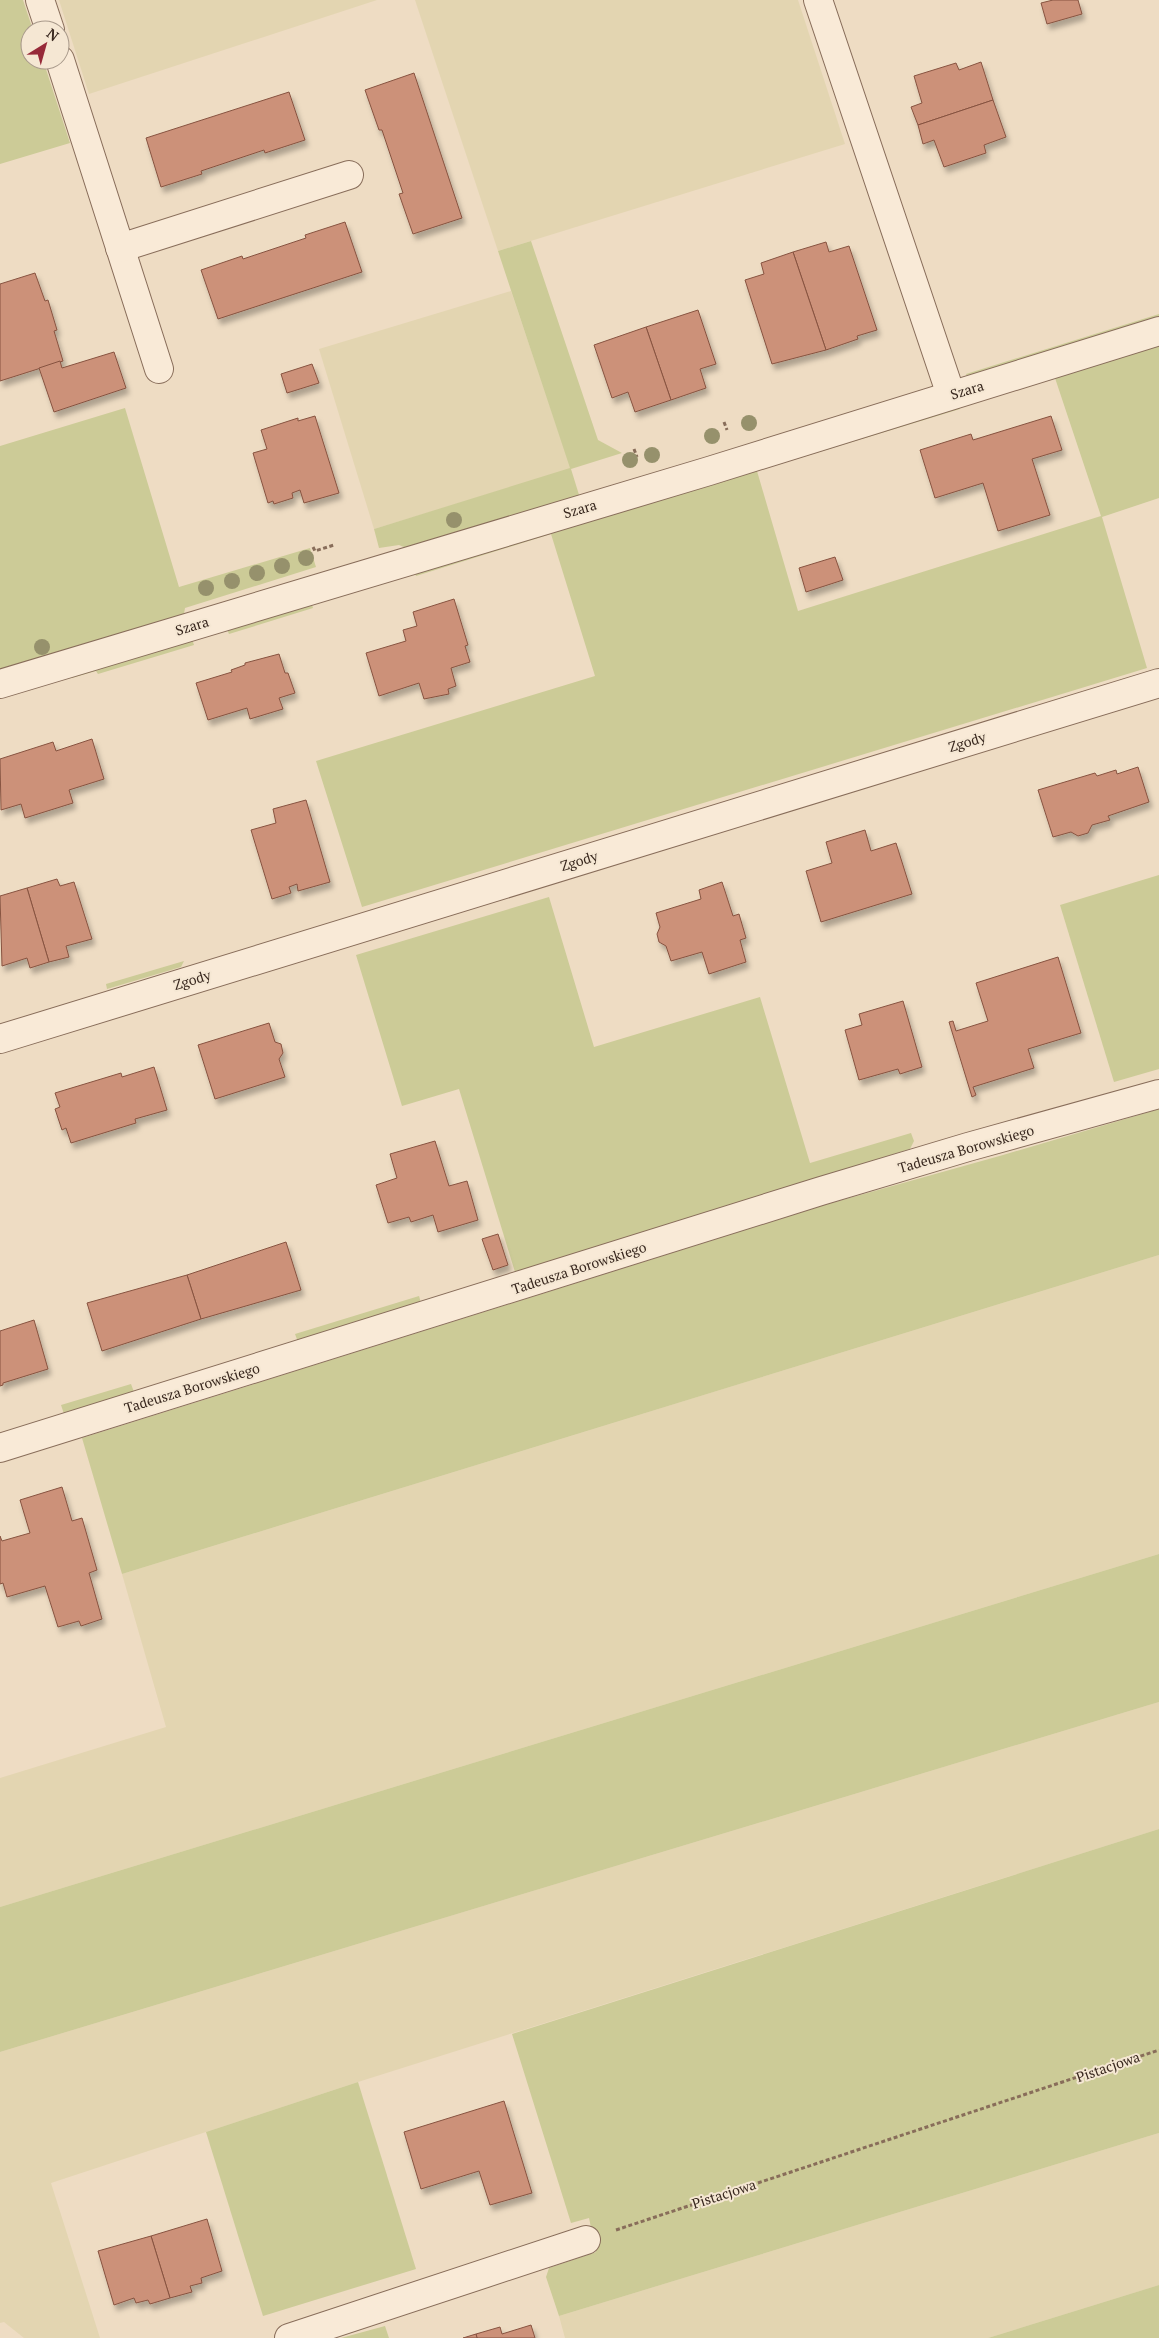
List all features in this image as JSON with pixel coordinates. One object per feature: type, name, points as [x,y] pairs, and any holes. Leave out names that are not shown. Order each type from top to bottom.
[{"type":"street","points":[[40,0],[47,20]]},
{"type":"street","points":[[818,0],[951,395]]},
{"type":"street","points":[[63,70],[159,368]]},
{"type":"street","points":[[120,248],[349,175]]},
{"type":"street","name":"Szara","points":[[0,684],[709,471],[1159,331]]},
{"type":"street","name":"Zgody","points":[[0,1039],[1159,683]]},
{"type":"street","name":"Tadeusza Borowskiego","points":[[0,1448],[849,1183],[968,1147],[1159,1094]]},
{"type":"street","points":[[289,2338],[586,2240]]},
{"type":"path","points":[[314,547],[315,551],[334,545]]},
{"type":"path","name":"Pistacjowa","points":[[586,2240],[1159,2050]]},
{"type":"shaded area","points":[[0,0],[23,0],[30,20],[20,20],[20,70],[46,70],[70,143],[0,164]]},
{"type":"shaded area","points":[[59,0],[377,0],[89,94],[70,34],[70,20],[65,20]]},
{"type":"shaded area","points":[[415,0],[798,0],[845,144],[498,251]]},
{"type":"shaded area","points":[[531,241],[598,440],[622,453],[571,469],[580,498],[406,548],[399,545],[379,548],[374,529],[570,468],[498,251]]},
{"type":"shaded area","points":[[511,291],[571,469],[374,529],[319,349]]},
{"type":"shaded area","points":[[1159,314],[1159,320],[968,379],[966,374]]},
{"type":"shaded area","points":[[1159,346],[1159,498],[1102,517],[1147,668],[362,907],[316,761],[595,676],[551,534],[416,576],[414,571],[959,406],[960,409],[757,471],[798,611],[1101,516],[1055,378]]},
{"type":"shaded area","points":[[125,408],[179,587],[310,548],[316,567],[185,608],[184,614],[11,669],[0,669],[0,446]]},
{"type":"shaded area","points":[[311,602],[313,608],[229,634],[226,627]]},
{"type":"shaded area","points":[[191,636],[194,645],[98,674],[96,671],[72,678],[71,675]]},
{"type":"shaded area","points":[[1159,875],[1159,1069],[1114,1082],[1060,905]]},
{"type":"shaded area","points":[[549,897],[594,1047],[760,997],[810,1163],[911,1133],[914,1141],[910,1149],[515,1272],[459,1089],[402,1106],[356,955]]},
{"type":"shaded area","points":[[184,961],[181,967],[107,989],[106,984]]},
{"type":"shaded area","points":[[1159,1109],[1159,1255],[122,1574],[82,1438],[828,1204]]},
{"type":"shaded area","points":[[1159,1255],[1159,1554],[0,1907],[0,1778],[166,1727],[122,1574]]},
{"type":"shaded area","points":[[419,1296],[421,1303],[298,1342],[295,1334]]},
{"type":"shaded area","points":[[131,1384],[134,1392],[64,1414],[61,1405]]},
{"type":"shaded area","points":[[1159,1554],[1159,1702],[0,2052],[0,1907]]},
{"type":"shaded area","points":[[1159,1702],[1159,1829],[358,2082],[51,2183],[100,2338],[24,2338],[4,2322],[0,2323],[0,2052]]},
{"type":"shaded area","points":[[1159,1829],[1159,2133],[559,2316],[546,2277],[549,2268],[596,2252],[589,2218],[571,2223],[512,2034]]},
{"type":"shaded area","points":[[358,2082],[416,2269],[263,2316],[206,2132]]},
{"type":"shaded area","points":[[1159,2133],[1159,2285],[988,2338],[565,2338],[559,2316]]},
{"type":"shaded area","points":[[1159,2285],[1159,2338],[988,2338]]},
{"type":"shaded area","points":[[385,2326],[389,2338],[341,2338]]},
{"type":"building","points":[[1053,0],[1078,0],[1082,14],[1047,24],[1041,3]]},
{"type":"building","points":[[981,62],[993,100],[918,125],[911,107],[922,103],[914,76],[956,63],[959,70]]},
{"type":"building","points":[[414,73],[462,218],[413,234],[399,194],[403,193],[382,130],[379,130],[365,90]]},
{"type":"building","points":[[289,92],[305,140],[265,153],[264,150],[201,171],[202,174],[161,187],[146,138]]},
{"type":"building","points":[[993,100],[1006,137],[984,145],[986,153],[944,167],[934,140],[923,144],[918,125]]},
{"type":"building","points":[[345,222],[362,272],[218,319],[201,270],[242,256],[243,259],[306,238],[305,235]]},
{"type":"building","points":[[826,242],[829,252],[849,246],[877,330],[857,336],[858,339],[826,350],[793,252]]},
{"type":"building","points":[[793,252],[826,350],[772,364],[745,280],[764,274],[761,263]]},
{"type":"building","points":[[35,273],[45,301],[48,300],[57,330],[54,331],[63,361],[0,381],[0,284]]},
{"type":"building","points":[[698,310],[716,364],[700,369],[706,388],[671,400],[646,327]]},
{"type":"building","points":[[646,327],[671,400],[635,412],[628,392],[612,398],[594,345]]},
{"type":"building","points":[[114,352],[126,388],[54,412],[39,368],[60,361],[62,368]]},
{"type":"building","points":[[312,364],[319,383],[287,393],[281,374]]},
{"type":"building","points":[[315,416],[339,493],[304,503],[300,490],[292,493],[293,498],[274,504],[273,501],[268,503],[253,453],[267,449],[261,430],[298,418],[298,421]]},
{"type":"building","points":[[1051,416],[1062,450],[1032,459],[1050,515],[998,531],[983,483],[935,498],[920,450],[971,434],[973,440]]},
{"type":"building","points":[[835,557],[843,580],[806,592],[799,568]]},
{"type":"building","points":[[454,599],[468,645],[465,646],[470,662],[451,668],[456,686],[448,689],[449,694],[424,699],[419,683],[379,696],[366,653],[406,641],[403,630],[417,626],[413,612]]},
{"type":"building","points":[[279,654],[285,673],[288,673],[295,693],[279,698],[283,709],[250,719],[247,708],[208,720],[196,683],[232,672],[231,670],[245,665],[245,663]]},
{"type":"building","points":[[92,739],[104,779],[69,790],[73,803],[25,818],[21,804],[1,810],[0,759],[53,742],[56,751]]},
{"type":"building","points":[[1138,767],[1149,802],[1108,816],[1110,820],[1092,825],[1088,833],[1078,836],[1071,832],[1053,837],[1038,790],[1095,773],[1097,776],[1116,770],[1117,774]]},
{"type":"building","points":[[306,800],[330,882],[298,891],[297,884],[289,887],[291,893],[272,899],[251,830],[276,823],[273,809]]},
{"type":"building","points":[[865,830],[871,851],[896,843],[912,894],[821,922],[806,871],[832,863],[826,842]]},
{"type":"building","points":[[57,879],[60,886],[74,882],[92,939],[66,946],[69,957],[49,962],[27,888]]},
{"type":"building","points":[[722,882],[733,916],[739,914],[746,938],[740,940],[746,962],[709,974],[702,952],[671,961],[666,946],[659,942],[657,934],[660,927],[656,913],[701,899],[699,890]]},
{"type":"building","points":[[27,888],[49,962],[30,968],[27,958],[2,966],[0,896]]},
{"type":"building","points":[[1058,957],[1081,1033],[1028,1049],[1034,1068],[973,1087],[976,1095],[972,1097],[949,1022],[953,1021],[956,1031],[988,1021],[976,983]]},
{"type":"building","points":[[903,1001],[922,1067],[900,1074],[898,1069],[859,1080],[845,1030],[862,1025],[859,1014]]},
{"type":"building","points":[[269,1023],[275,1042],[281,1044],[283,1053],[279,1059],[285,1077],[215,1099],[198,1045]]},
{"type":"building","points":[[154,1067],[167,1110],[135,1119],[136,1123],[71,1143],[66,1128],[62,1130],[55,1109],[60,1107],[55,1093],[121,1073],[122,1077]]},
{"type":"building","points":[[435,1141],[449,1186],[467,1181],[478,1220],[438,1232],[433,1215],[411,1222],[409,1217],[388,1223],[376,1185],[397,1178],[390,1154]]},
{"type":"building","points":[[498,1234],[508,1265],[493,1270],[482,1239]]},
{"type":"building","points":[[286,1242],[301,1290],[201,1319],[187,1275]]},
{"type":"building","points":[[187,1275],[201,1319],[102,1351],[87,1303]]},
{"type":"building","points":[[34,1320],[48,1369],[3,1383],[0,1386],[0,1331]]},
{"type":"building","points":[[62,1487],[72,1521],[82,1518],[97,1570],[89,1573],[102,1619],[81,1626],[79,1621],[58,1627],[45,1586],[7,1597],[3,1583],[0,1584],[0,1536],[2,1541],[30,1533],[20,1500]]},
{"type":"building","points":[[504,2101],[532,2193],[490,2205],[479,2171],[421,2189],[404,2132]]},
{"type":"building","points":[[207,2219],[222,2271],[201,2278],[202,2283],[190,2286],[192,2292],[170,2298],[151,2236]]},
{"type":"building","points":[[151,2236],[170,2298],[150,2304],[148,2300],[136,2303],[134,2298],[114,2305],[98,2251]]},
{"type":"building","points":[[531,2325],[535,2338],[477,2338],[476,2334],[500,2327],[502,2334]]},
{"type":"building","points":[[476,2334],[477,2338],[463,2338]]}]
